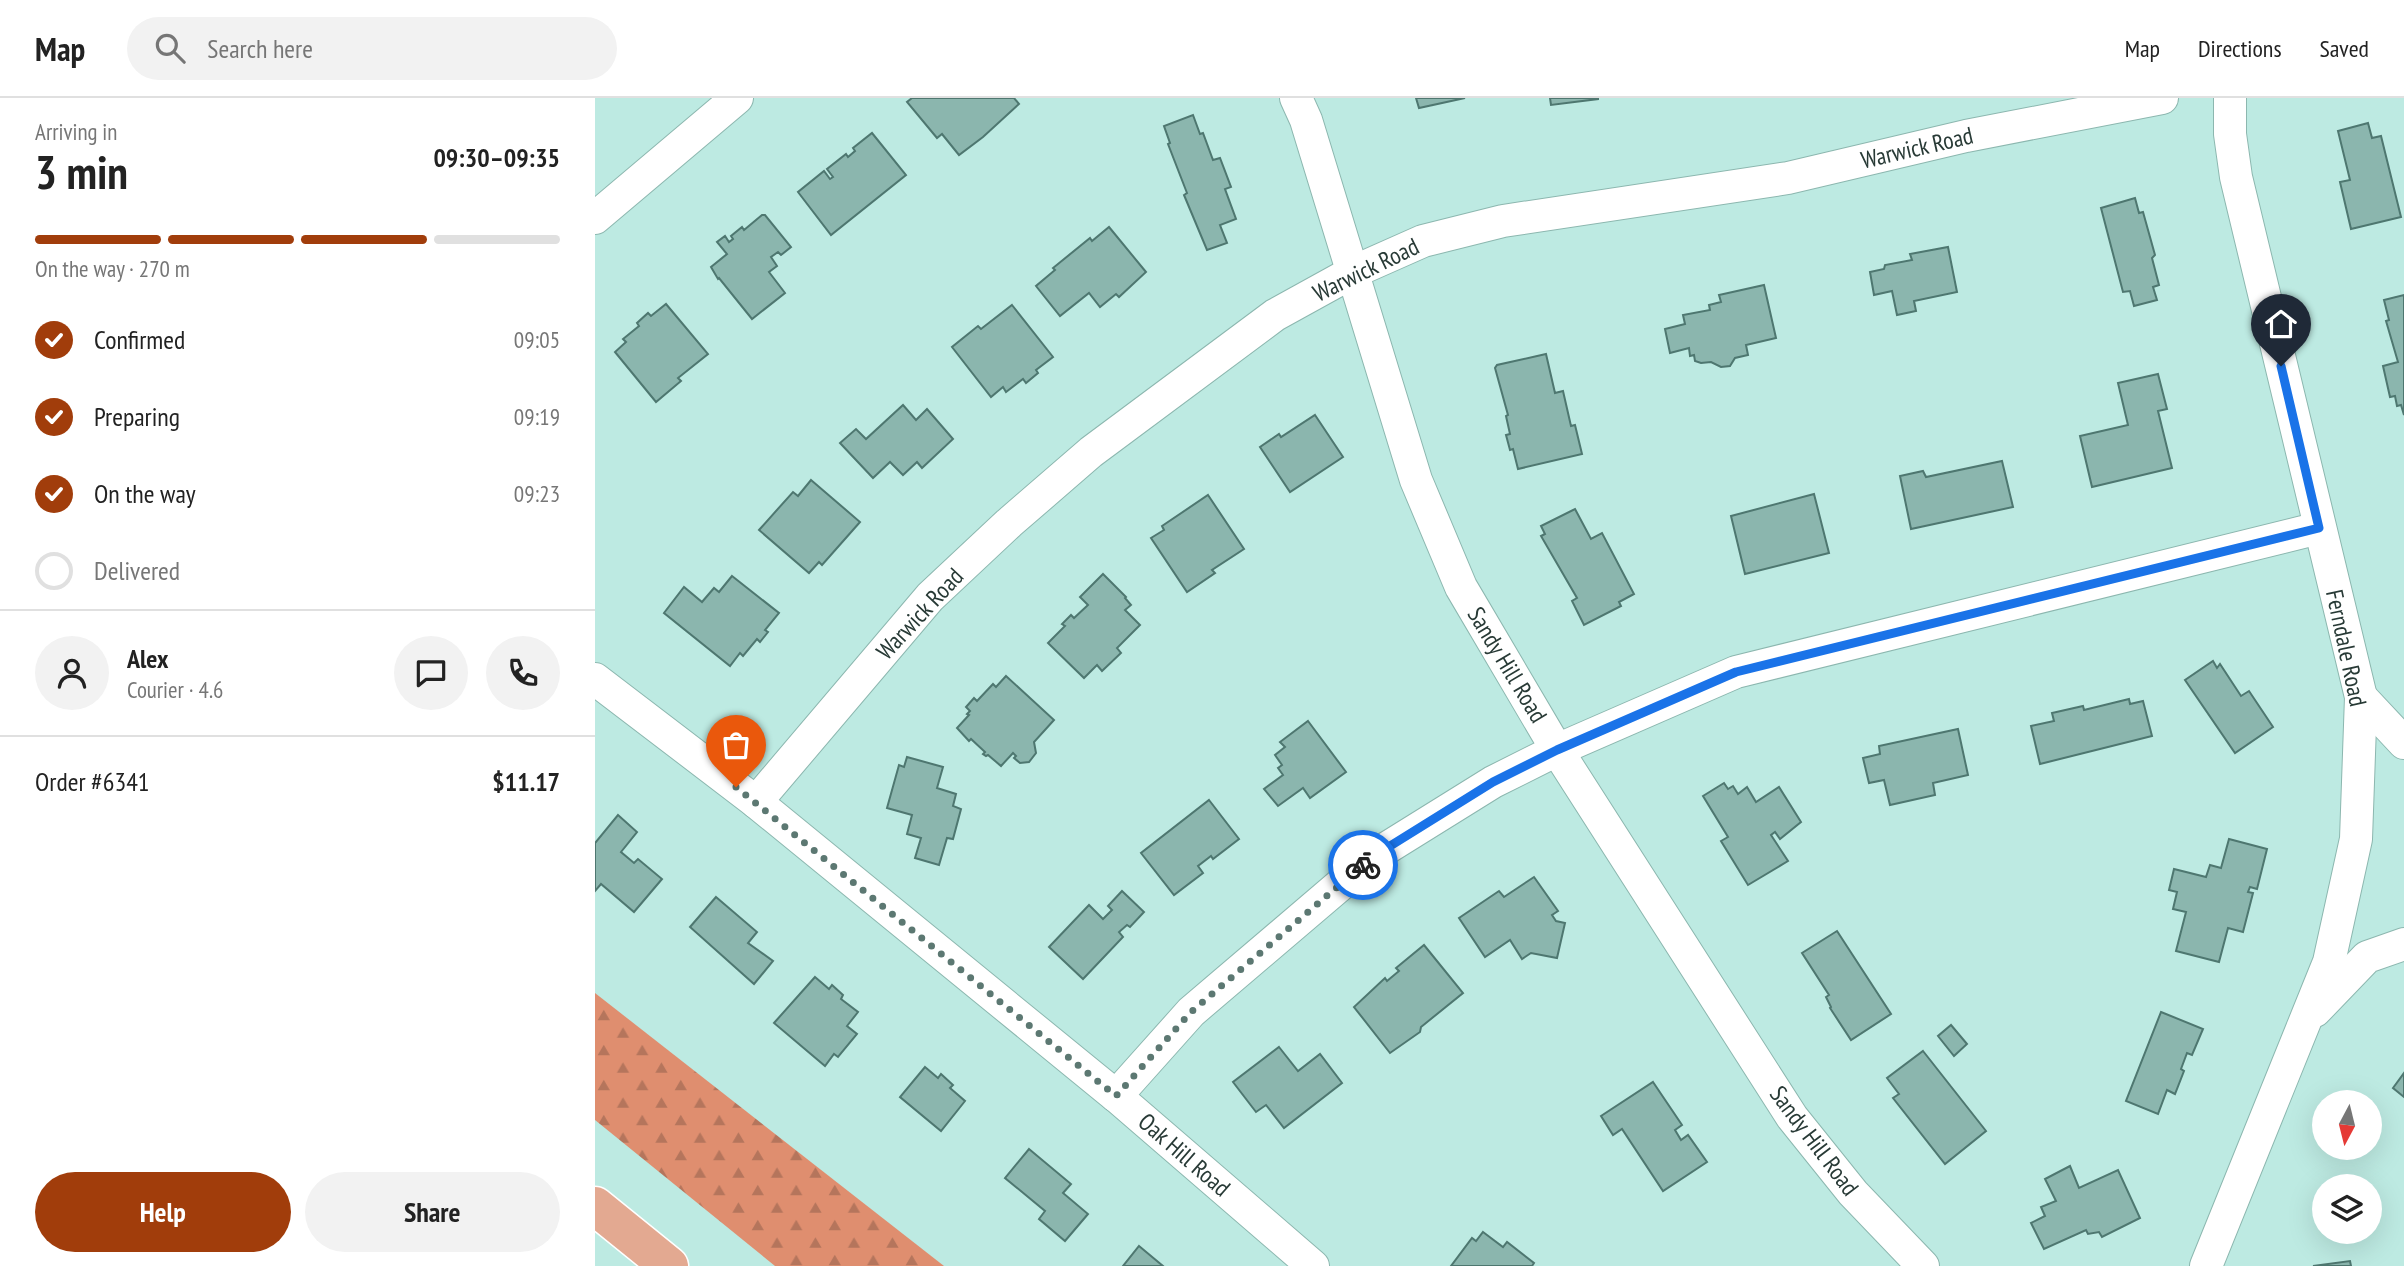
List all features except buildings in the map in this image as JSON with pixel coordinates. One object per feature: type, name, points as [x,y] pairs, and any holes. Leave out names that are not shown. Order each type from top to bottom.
[{"type":"main road","points":[[595,1206],[669,1266]]},
{"type":"street","points":[[595,218],[737,98]]},
{"type":"street","name":"Sandy Hill Road","points":[[1296,98],[1306,120],[1416,480],[1461,587],[1557,750],[1792,1117],[1853,1193],[1923,1266]]},
{"type":"street","name":"Warwick Road","points":[[756,802],[930,597],[1009,523],[1091,452],[1275,315],[1353,272],[1423,241],[1503,221],[1788,178],[1966,136],[2162,98]]},
{"type":"street","name":"Ferndale Road","points":[[2206,1266],[2329,962],[2356,839],[2361,697],[2236,177],[2230,134],[2230,98]]},
{"type":"street","points":[[1116,1096],[1191,1012],[1374,856],[1493,782],[1557,750],[1736,672],[2319,528]]},
{"type":"street","name":"Oak Hill Road","points":[[595,679],[756,802],[1116,1096],[1313,1266]]},
{"type":"street","points":[[2361,697],[2404,743]]},
{"type":"street","points":[[2304,1023],[2367,957],[2404,944]]},
{"type":"green space","points":[[595,993],[944,1266],[775,1266],[595,1120]]},
{"type":"way so far","points":[[736,787],[1116,1096],[1191,1012],[1363,865]]},
{"type":"route","points":[[1363,865],[1493,782],[1557,750],[1736,672],[2319,528],[2281,366]]}]
